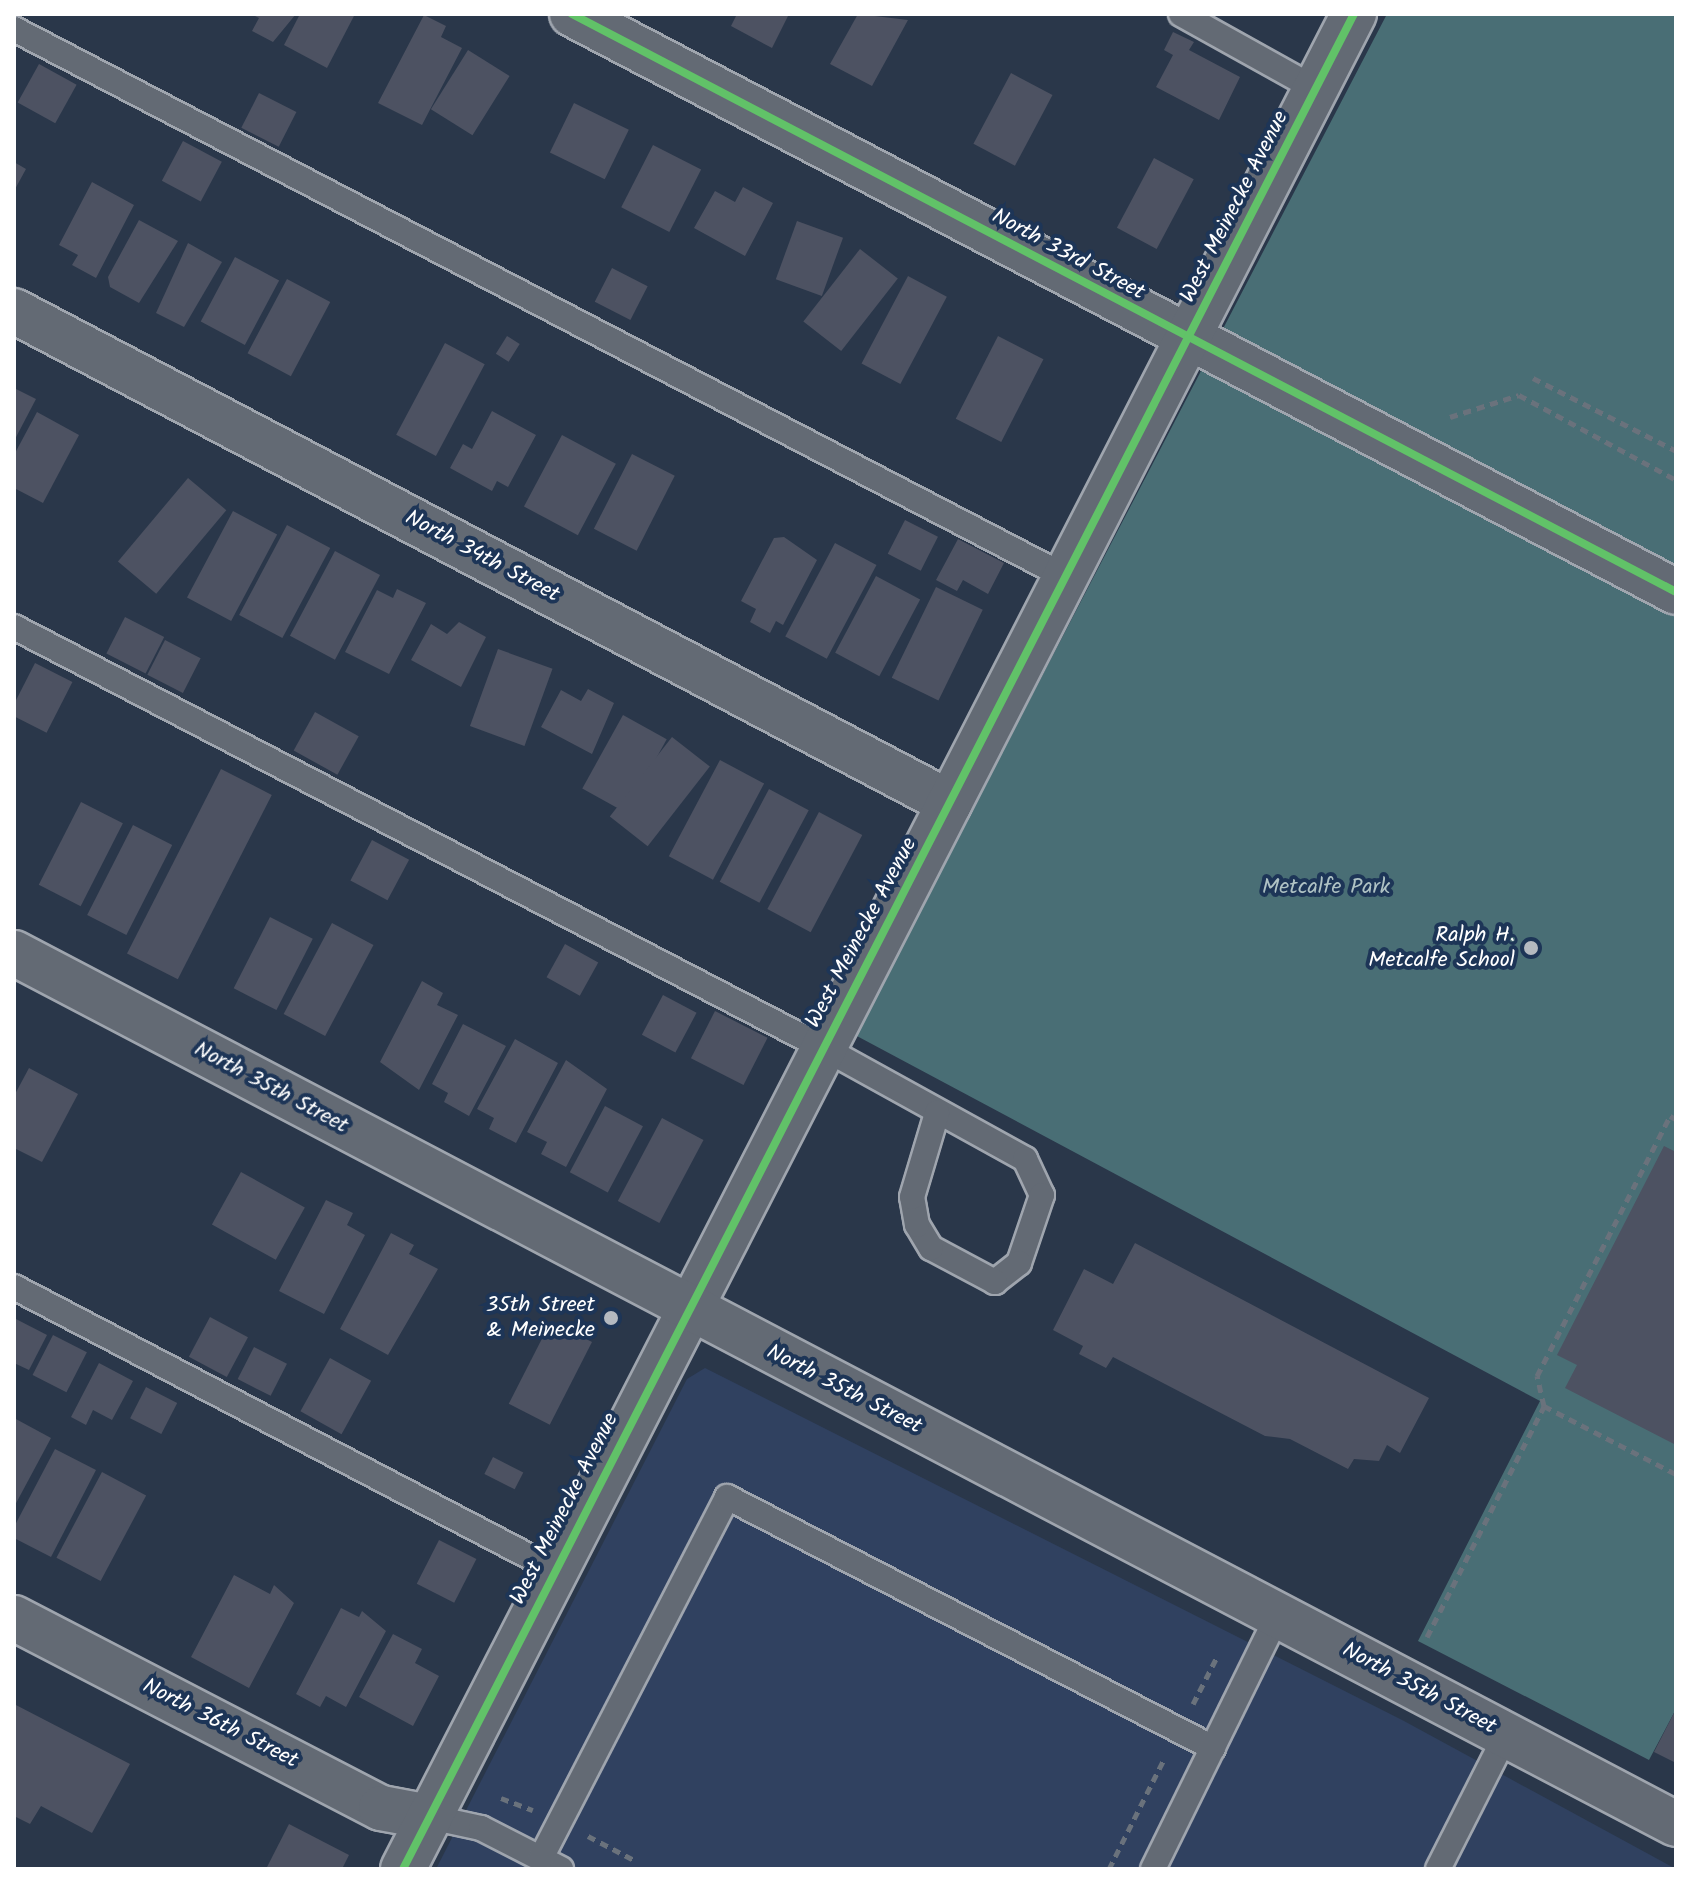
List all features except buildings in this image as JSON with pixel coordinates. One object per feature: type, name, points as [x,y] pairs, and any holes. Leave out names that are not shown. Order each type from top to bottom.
[{"type":"street","name":"North 33rd Street","points":[[572,14],[1187,340],[1676,592]]},
{"type":"street","name":"West Meinecke Avenue","points":[[403,1869],[686,1308],[950,803],[1354,14]]},
{"type":"street","name":"North 34th Street","points":[[14,311],[950,803]]},
{"type":"street","name":"North 35th Street","points":[[14,953],[686,1308],[1676,1824]]},
{"type":"street","name":"North 36th Street","points":[[14,1618],[381,1808],[430,1817]]},
{"type":"lane","points":[[1181,14],[1316,89]]},
{"type":"lane","points":[[14,29],[1066,577]]},
{"type":"lane","points":[[14,627],[822,1047],[1025,1159],[1042,1195],[1019,1263],[995,1282],[931,1248],[917,1225],[912,1197],[937,1113]]},
{"type":"lane","points":[[14,1287],[555,1570]]},
{"type":"lane","points":[[430,1817],[481,1828],[551,1864],[727,1497],[1213,1748]]},
{"type":"lane","points":[[1153,1869],[1278,1615]]},
{"type":"lane","points":[[1438,1869],[1506,1735]]},
{"type":"path","points":[[1533,378],[1676,451]]},
{"type":"path","points":[[1450,417],[1519,395],[1676,480]]},
{"type":"path","points":[[1427,1637],[1544,1406],[1537,1376],[1670,1116],[1676,1119]]},
{"type":"path","points":[[1544,1406],[1676,1474]]},
{"type":"path","points":[[496,1797],[541,1813]]},
{"type":"path","points":[[587,1836],[636,1861]]},
{"type":"shaded area","points":[[705,1368],[1404,1721],[1676,1869],[436,1869],[687,1379]]},
{"type":"green space","name":"Metcalfe Park","points":[[1387,14],[1676,14],[1676,1709],[1649,1760],[1418,1641],[1540,1401],[855,1035]]},
{"type":"cycle path","points":[[572,14],[1676,592]]},
{"type":"cycle path","points":[[403,1869],[1354,14]]},
{"type":"place","name":"Ralph H. Metcalfe School","points":[[1531,948]]},
{"type":"place","name":"35th Street & Meinecke","points":[[611,1318]]}]
